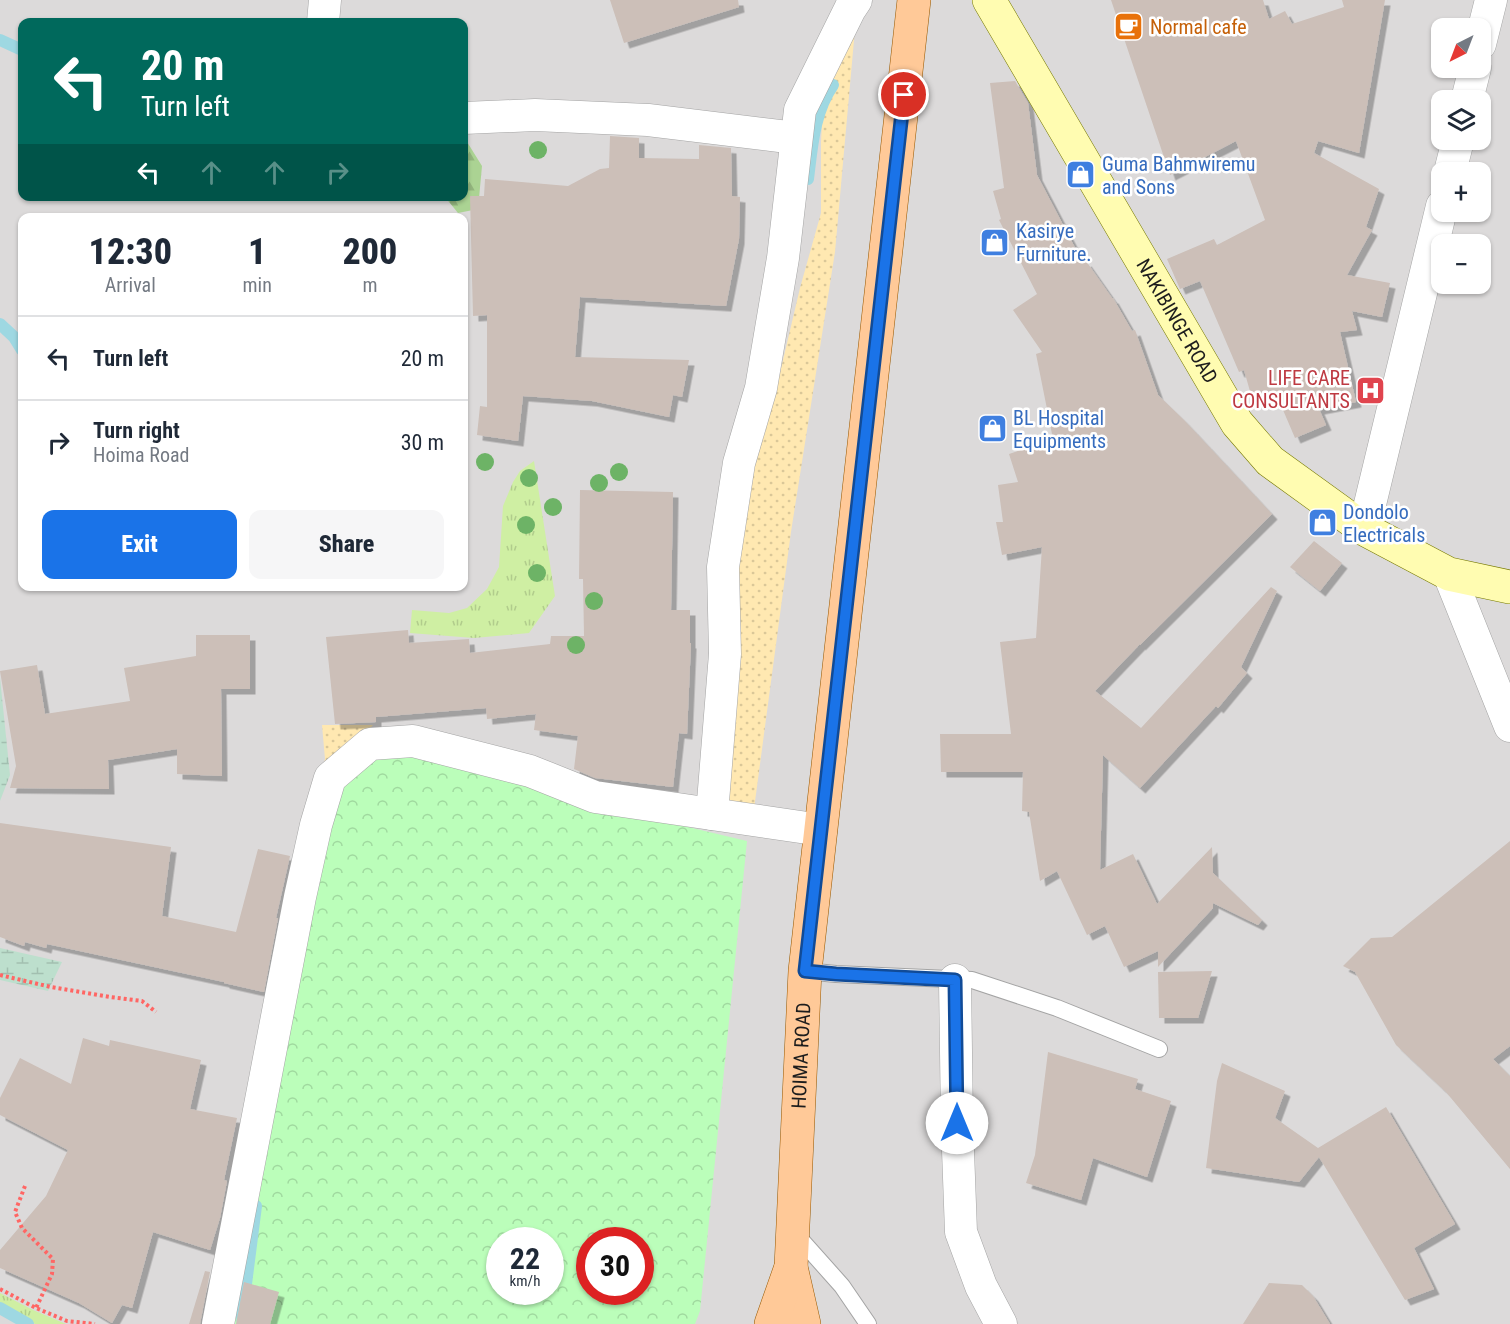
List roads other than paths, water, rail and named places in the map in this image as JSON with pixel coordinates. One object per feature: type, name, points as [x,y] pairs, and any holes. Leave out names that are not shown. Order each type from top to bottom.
[{"type":"main road","name":"HOIMA ROAD","points":[[771,1324],[791,1267],[805,971],[914,0]]},
{"type":"main road","points":[[791,1267],[804,1324]]},
{"type":"street","points":[[323,18],[325,0]]},
{"type":"street","points":[[712,814],[725,654],[723,567],[739,463],[761,388],[783,258],[800,110],[856,0]]},
{"type":"street","name":"NAKIBINGE ROAD","points":[[989,0],[1237,423],[1270,461],[1364,529],[1449,574],[1510,587]]},
{"type":"street","points":[[1486,18],[1491,0]]},
{"type":"street","points":[[468,118],[535,115],[648,120],[796,138]]},
{"type":"street","points":[[1364,529],[1438,222]]},
{"type":"street","points":[[1449,574],[1510,726]]},
{"type":"street","points":[[218,1324],[300,897],[316,825],[330,778],[370,744],[413,741],[530,771],[595,797],[821,830]]},
{"type":"street","points":[[955,980],[961,1232],[981,1286],[1001,1324]]},
{"type":"lane","points":[[805,971],[972,980],[1057,1008],[1159,1049]]},
{"type":"lane","points":[[793,1230],[842,1286],[867,1324]]},
{"type":"waterway","points":[[0,40],[18,48]]},
{"type":"waterway","points":[[808,179],[818,118],[833,85]]},
{"type":"waterway","points":[[0,324],[18,344]]},
{"type":"waterway","points":[[243,1324],[242,1315],[256,1206]]},
{"type":"waterway","points":[[0,1308],[28,1324]]},
{"type":"place","name":"Normal cafe","points":[[1129,27]]},
{"type":"place","name":"Guma Bahmwiremu and Sons","points":[[1081,175]]},
{"type":"place","name":"Kasirye Furniture.","points":[[995,242]]},
{"type":"place","name":"LIFE CARE CONSULTANTS","points":[[1371,390]]},
{"type":"place","name":"BL Hospital Equipments","points":[[992,429]]},
{"type":"place","name":"Dondolo Electricals","points":[[1322,523]]}]
